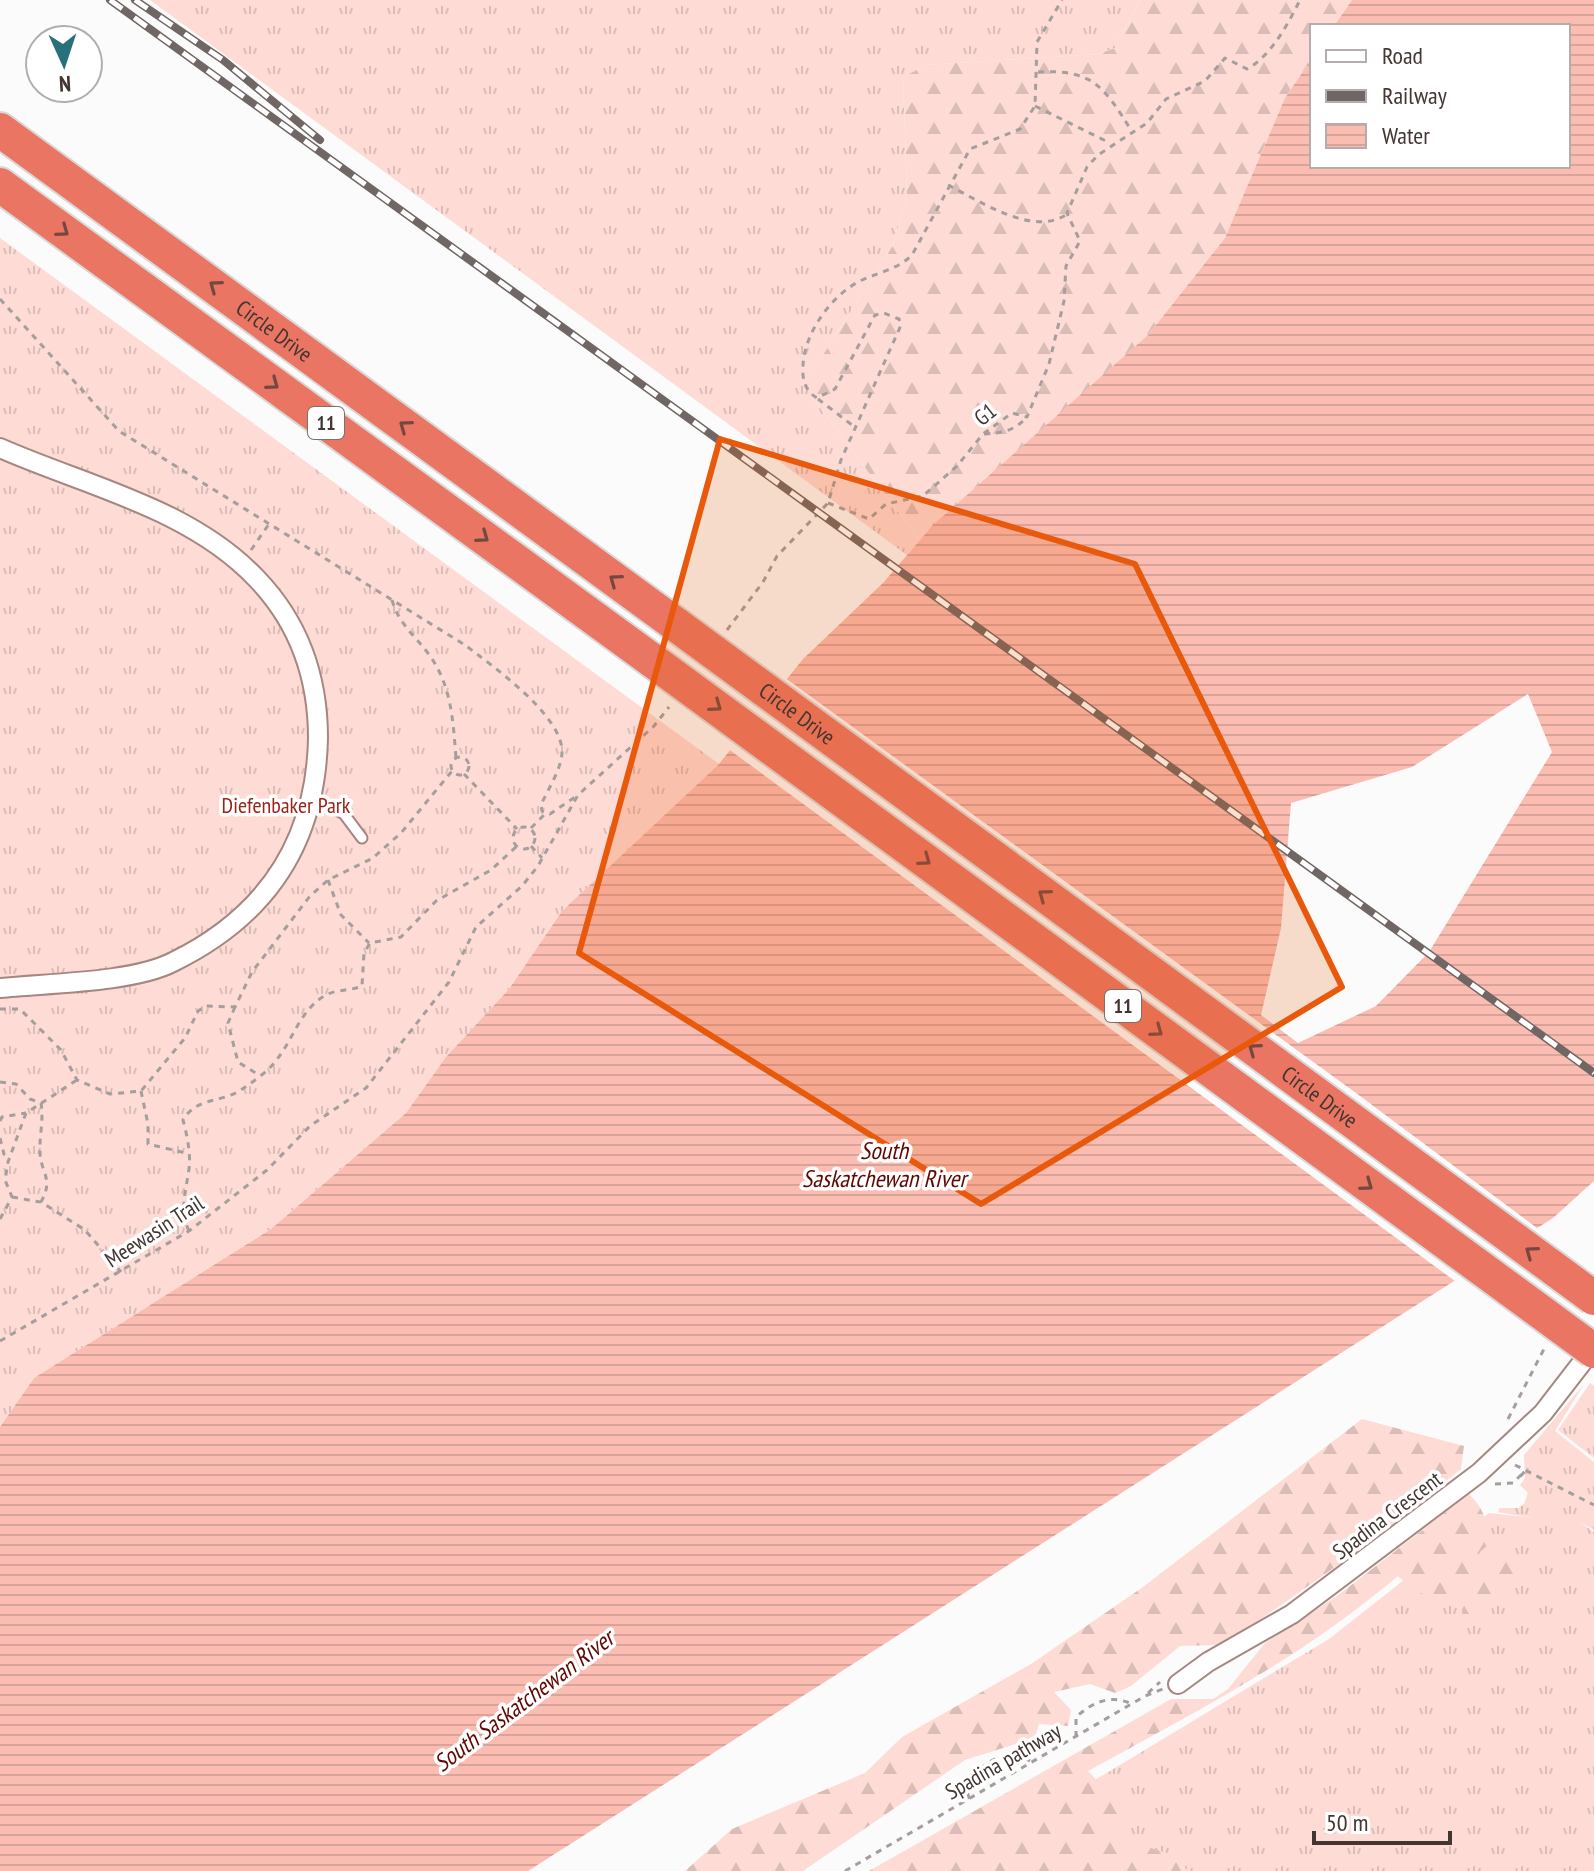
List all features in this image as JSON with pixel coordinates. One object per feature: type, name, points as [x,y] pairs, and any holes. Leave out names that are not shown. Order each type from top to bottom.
[{"type":"highway","name":"Circle Drive","points":[[0,130],[1594,1298]]},
{"type":"highway","name":"Circle Drive","points":[[0,185],[1594,1349]]},
{"type":"street","points":[[0,448],[176,520],[241,565],[258,580],[299,640],[311,667],[318,701],[318,774],[297,843],[264,894],[228,928],[170,964],[116,976],[0,988]]},
{"type":"street","name":"Spadina Crescent","points":[[1178,1684],[1208,1662],[1292,1614],[1479,1473],[1543,1413],[1594,1349]]},
{"type":"lane","points":[[313,797],[344,814],[362,838]]},
{"type":"path","points":[[906,260],[918,248],[948,185],[970,149],[1020,129],[1035,106],[1037,42],[1062,0]]},
{"type":"path","points":[[948,185],[1017,217],[1058,220],[1067,213],[1087,167],[1111,143],[1147,123],[1166,99],[1205,81],[1225,58],[1247,69],[1256,64],[1288,23],[1300,0]]},
{"type":"path","points":[[1038,72],[1079,73],[1110,95],[1131,130]]},
{"type":"path","points":[[1035,106],[1111,143]]},
{"type":"path","name":"G1","points":[[828,503],[869,519],[886,504],[914,501],[957,466],[983,434],[1012,413],[1027,417],[1049,364],[1064,301],[1066,266],[1080,241],[1067,213]]},
{"type":"path","points":[[0,299],[119,431],[465,645],[507,678],[555,729],[562,754],[541,805],[545,814]]},
{"type":"path","points":[[817,398],[856,428]]},
{"type":"path","points":[[983,434],[1003,433],[1018,427],[1027,417]]},
{"type":"path","points":[[241,565],[269,524]]},
{"type":"path","points":[[259,1075],[238,1062],[228,1023],[272,945],[310,896],[328,880],[373,858],[401,833],[452,771],[456,758],[449,693],[429,655],[396,616],[392,600]]},
{"type":"path","points":[[456,758],[468,762],[464,774]]},
{"type":"path","points":[[452,771],[464,774],[517,829]]},
{"type":"path","points":[[517,829],[531,828],[545,814],[578,795]]},
{"type":"path","points":[[531,828],[535,838],[531,846]]},
{"type":"path","points":[[517,829],[513,837],[517,846]]},
{"type":"path","points":[[189,1231],[184,1219],[184,1188],[189,1169],[186,1153],[188,1140],[183,1120],[187,1114],[205,1101],[223,1099],[240,1091],[259,1075],[280,1056],[307,1011],[327,995],[362,986],[364,953],[370,943],[401,937],[436,901],[491,870],[517,846],[531,846],[542,858]]},
{"type":"path","points":[[328,880],[341,915],[370,943]]},
{"type":"path","points":[[0,1009],[20,1009],[61,1050],[77,1080],[110,1094],[141,1091],[185,1038],[198,1011],[206,1006],[235,1007]]},
{"type":"path","points":[[0,1121],[2,1117],[26,1113],[77,1080]]},
{"type":"path","points":[[0,1082],[16,1084],[30,1099],[41,1103]]},
{"type":"path","points":[[141,1091],[148,1124],[148,1144],[186,1153]]},
{"type":"path","points":[[41,1103],[44,1124],[40,1151],[47,1183],[41,1202]]},
{"type":"path","points":[[12,1197],[5,1180],[8,1162],[26,1113]]},
{"type":"path","name":"Meewasin Trail","points":[[0,1341],[189,1231],[267,1170],[310,1126]]},
{"type":"path","points":[[0,1138],[4,1146],[0,1157]]},
{"type":"path","points":[[12,1197],[41,1202],[85,1230],[121,1272]]},
{"type":"path","points":[[0,1219],[12,1197]]},
{"type":"path","points":[[1547,1345],[1494,1442],[1502,1453],[1525,1471],[1594,1505]]},
{"type":"path","points":[[1479,1473],[1497,1485],[1507,1485],[1525,1471]]},
{"type":"path","name":"Spadina pathway","points":[[845,1871],[1132,1704],[1178,1684]]},
{"type":"path","points":[[1076,1738],[1076,1717],[1088,1707],[1101,1700],[1121,1698],[1132,1704]]},
{"type":"path","points":[[969,1799],[966,1786],[976,1771],[990,1763],[1009,1754],[1022,1755],[1033,1763]]},
{"type":"highlighted area","points":[[720,439],[1135,564],[1342,987],[981,1204],[579,953]]},
{"type":"green space","points":[[150,0],[1140,0],[1115,48],[1098,54],[926,65],[903,77],[907,197],[892,247],[812,372],[812,397],[920,541],[907,555]]},
{"type":"green space","points":[[1140,0],[1352,0],[1335,24],[1310,24],[1310,61],[1285,98],[1225,238],[1148,335],[920,541],[812,397],[812,372],[892,247],[907,197],[903,77],[926,65],[1098,54],[1115,48]]},
{"type":"green space","name":"Diefenbaker Park","points":[[0,238],[719,764],[562,911],[509,989],[446,1057],[406,1113],[271,1229],[34,1378],[0,1427]]},
{"type":"green space","points":[[1590,1383],[1594,1386],[1594,1458],[1558,1430]]},
{"type":"green space","points":[[1584,1384],[1555,1431],[1594,1462],[1594,1530],[1580,1522],[1594,1532],[1594,1871],[931,1871],[1105,1774],[1329,1639],[1489,1513],[1534,1518],[1498,1512],[1499,1508],[1518,1508],[1524,1504],[1528,1493],[1520,1485],[1525,1478],[1524,1455]]},
{"type":"green space","points":[[1362,1419],[1464,1446],[1461,1469],[1362,1548],[1261,1619],[1218,1645],[1180,1646],[1131,1686],[1115,1693],[1090,1684],[1054,1692],[1071,1710],[1068,1726],[1039,1724],[1033,1744],[1019,1743],[965,1760],[803,1871],[685,1871],[732,1829],[865,1773],[902,1737],[1031,1664],[1143,1587]]},
{"type":"green space","points":[[1469,1494],[1482,1512],[1487,1530],[1487,1546],[1474,1557],[1476,1566],[1492,1567],[1507,1561],[1517,1569],[1511,1581],[1500,1581],[1489,1617],[1476,1625],[1463,1625],[1462,1609],[1469,1598],[1463,1590],[1427,1595],[1413,1589],[1398,1576],[1286,1658],[1088,1771],[1125,1811],[1121,1824],[1106,1826],[1111,1836],[1174,1855],[1188,1871],[869,1871],[1171,1699],[1213,1699],[1228,1689],[1265,1643],[1337,1596]]},
{"type":"water","name":"South Saskatchewan River","points":[[1352,0],[1594,0],[1594,1181],[1553,1218],[528,1871],[0,1871],[0,1427],[34,1378],[271,1229],[406,1113],[446,1057],[509,989],[562,911],[719,764],[803,659],[883,583],[933,525],[1148,335],[1225,238],[1285,98],[1310,61],[1310,168],[1570,168],[1570,24],[1335,24]],"holes":[[[1528,694],[1552,752],[1429,952],[1376,1006],[1298,1043],[1261,1015],[1281,928],[1291,803],[1412,767]]]},
{"type":"pier","points":[[784,677],[1541,1231],[1459,1284],[727,748]]},
{"type":"railway","points":[[110,0],[1594,1073]]},
{"type":"railway","points":[[135,0],[223,60],[320,140]]}]
